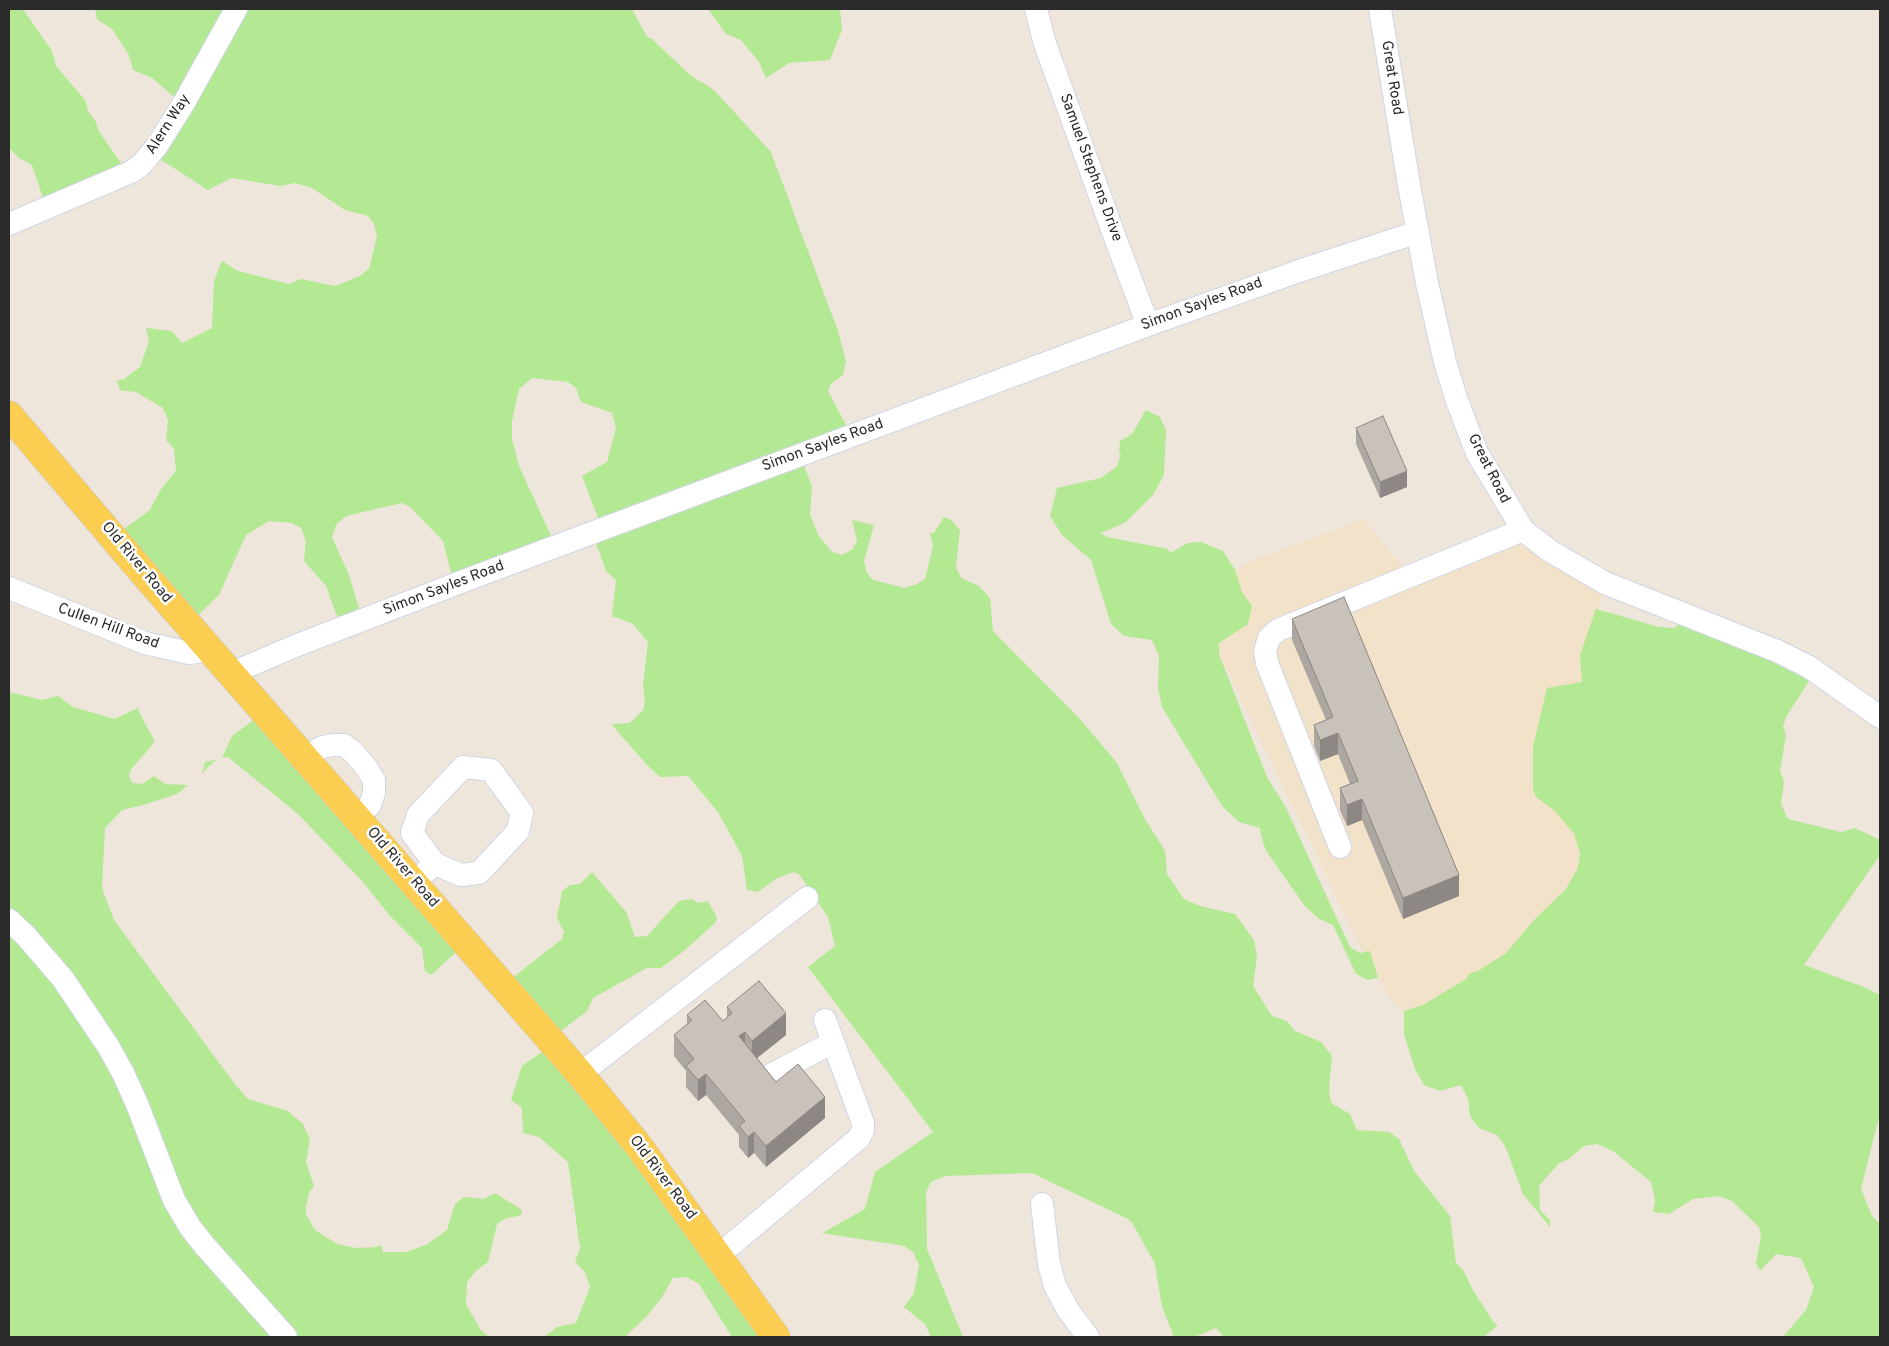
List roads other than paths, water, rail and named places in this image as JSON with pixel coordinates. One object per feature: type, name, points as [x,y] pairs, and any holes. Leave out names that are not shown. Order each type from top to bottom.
[{"type":"main road","name":"Old River Road","points":[[9,415],[210,650],[358,817],[580,1074],[638,1145],[719,1255],[776,1337]]},
{"type":"street","name":"Alern Way","points":[[9,224],[131,172],[141,165],[157,146],[186,101],[236,9]]},
{"type":"street","name":"Samuel Stephens Drive","points":[[1036,9],[1044,41],[1116,244],[1148,325]]},
{"type":"street","name":"Great Road","points":[[1380,9],[1431,301],[1457,401],[1477,453],[1523,530],[1550,551],[1605,582],[1777,651],[1809,668],[1880,717]]},
{"type":"street","name":"Simon Sayles Road","points":[[232,673],[474,577],[1148,325],[1302,270],[1418,232]]},
{"type":"street","points":[[1340,847],[1267,663],[1265,650],[1269,638],[1278,630],[1523,530]]},
{"type":"street","name":"Cullen Hill Road","points":[[9,588],[145,643],[189,653],[210,650]]},
{"type":"street","points":[[306,758],[322,747],[333,745],[344,746],[353,752],[374,780],[374,793],[370,805],[358,817]]},
{"type":"street","points":[[463,768],[491,770],[522,813],[518,831],[479,873],[461,875],[435,864],[412,833],[418,815],[463,768]]},
{"type":"street","points":[[414,882],[435,864]]},
{"type":"street","points":[[580,1074],[807,898]]},
{"type":"street","points":[[9,920],[26,936],[63,979],[108,1046],[137,1104],[174,1200],[190,1227],[286,1337]]},
{"type":"street","points":[[719,1255],[859,1138],[863,1130],[863,1123],[825,1020]]},
{"type":"street","points":[[771,1075],[833,1042]]},
{"type":"street","points":[[1042,1204],[1049,1264],[1054,1286],[1068,1310],[1088,1337]]}]
